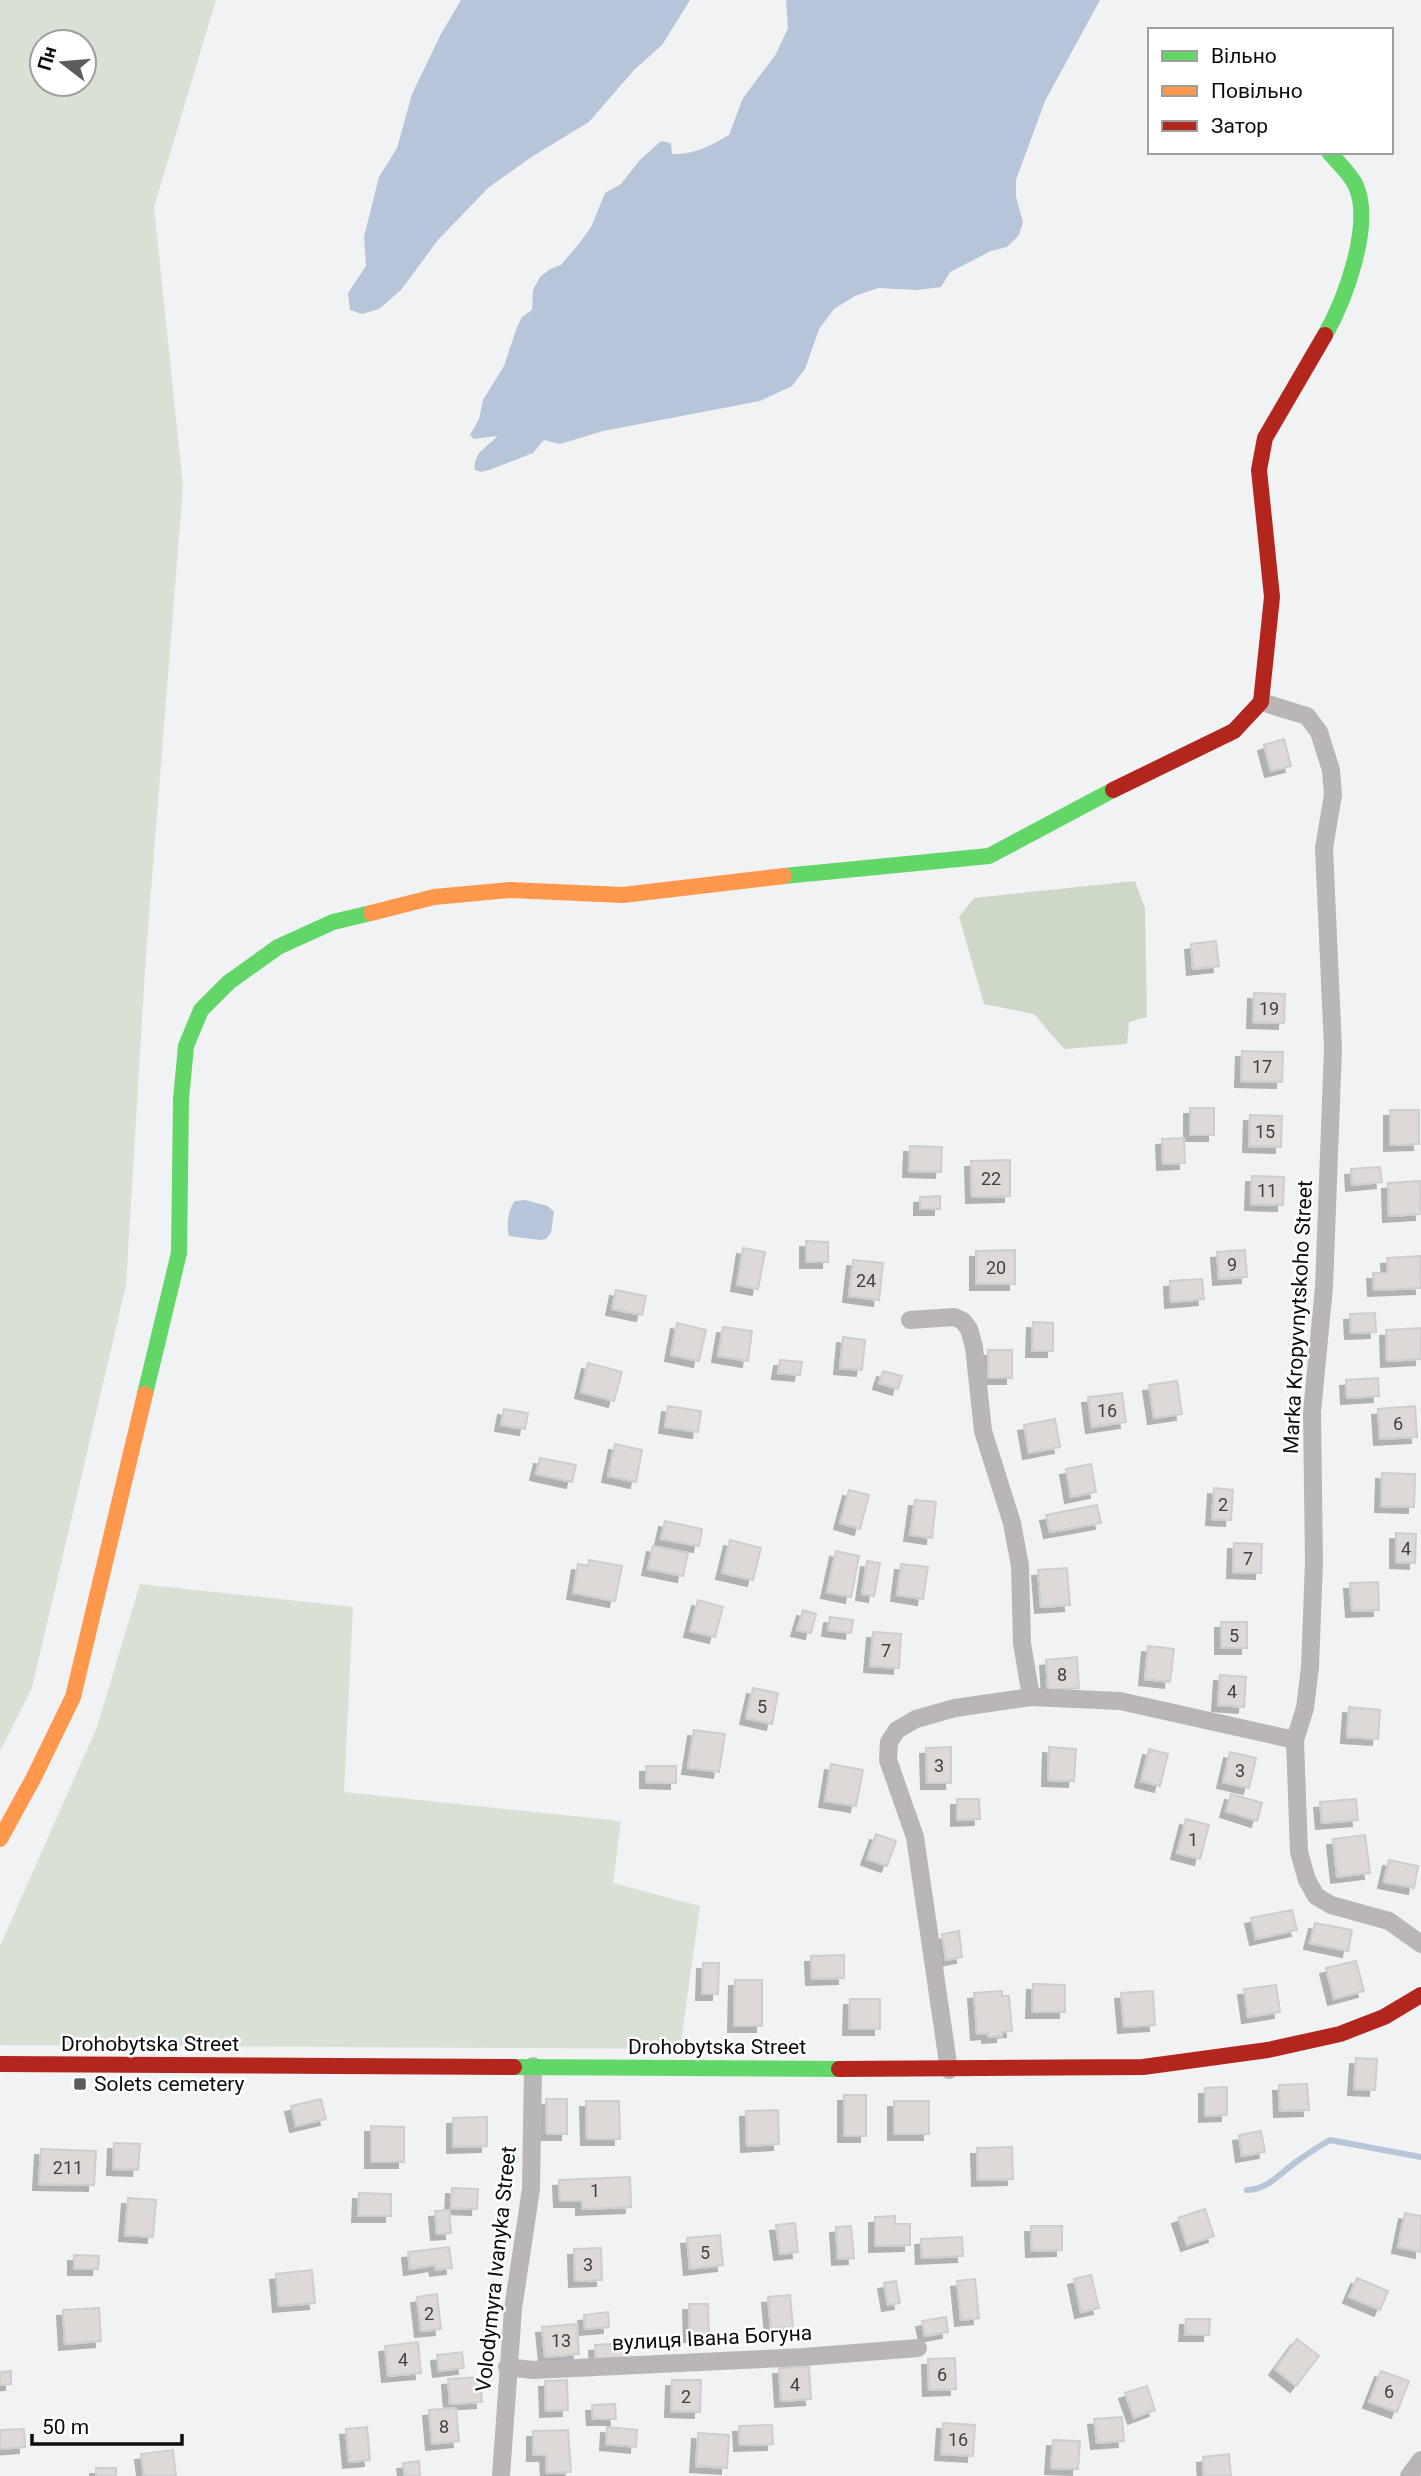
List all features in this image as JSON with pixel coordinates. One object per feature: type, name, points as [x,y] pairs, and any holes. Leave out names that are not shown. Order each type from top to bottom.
[{"type":"street","points":[[0,1839],[73,1697],[179,1253],[181,1099],[186,1046],[201,1010],[229,982],[278,947],[333,922],[434,897],[510,890],[623,895],[727,881],[989,856],[1094,800],[1234,731],[1261,702],[1272,597],[1259,470],[1265,438],[1338,313],[1356,264],[1361,210],[1356,185],[1331,154]]},
{"type":"street","name":"Marka Kropyvnytskoho Street","points":[[1261,702],[1307,716],[1319,732],[1331,770],[1333,795],[1324,848],[1333,1048],[1324,1287],[1312,1412],[1314,1562],[1310,1667],[1305,1708],[1295,1740],[1298,1852],[1307,1880],[1316,1896],[1331,1905],[1389,1921],[1421,1944]]},
{"type":"street","points":[[910,1321],[954,1317],[963,1321],[969,1329],[974,1347],[984,1431],[1012,1523],[1020,1566],[1022,1643],[1031,1697]]},
{"type":"street","points":[[949,2070],[915,1837],[888,1760],[889,1742],[897,1730],[916,1719],[955,1707],[1031,1697],[1120,1701],[1295,1740]]},
{"type":"street","name":"Drohobytska Street","points":[[0,2064],[949,2070],[1143,2067],[1268,2050],[1340,2034],[1384,2017],[1421,1996]]},
{"type":"street","name":"Volodymyra Ivanyka Street","points":[[501,2476],[513,2309],[531,2189],[533,2066]]},
{"type":"street","name":"вулиця Івана Богуна","points":[[507,2367],[533,2370],[804,2357],[918,2348]]},
{"type":"street","points":[[1409,2476],[1421,2460]]},
{"type":"shaded area","points":[[0,0],[216,0],[154,207],[183,486],[146,954],[126,1285],[32,1688],[0,1751]]},
{"type":"shaded area","points":[[140,1584],[353,1607],[344,1792],[621,1821],[613,1883],[700,1906],[680,2049],[0,2045],[0,1946],[97,1727]]},
{"type":"green space","points":[[1135,881],[1145,908],[1147,1017],[1129,1022],[1127,1044],[1064,1049],[1034,1014],[984,1004],[959,917],[974,898]]},
{"type":"water","points":[[461,0],[690,0],[662,45],[634,70],[589,122],[533,156],[488,188],[438,240],[401,290],[379,309],[362,314],[350,310],[348,293],[366,266],[364,237],[379,177],[397,148],[412,94]]},
{"type":"water","points":[[786,0],[1100,0],[1045,101],[1016,180],[1016,197],[1023,222],[1019,235],[1007,247],[991,251],[950,272],[941,287],[917,290],[878,288],[855,296],[834,309],[819,329],[805,369],[792,386],[760,401],[603,431],[560,444],[544,440],[533,453],[489,470],[475,470],[476,458],[497,436],[474,439],[470,435],[479,419],[483,400],[504,366],[517,327],[522,317],[532,310],[533,290],[540,277],[561,265],[591,227],[605,193],[621,184],[640,160],[661,141],[671,143],[672,154],[680,154],[702,149],[729,135],[743,98],[776,54],[788,28]]},
{"type":"water","points":[[525,1200],[548,1206],[554,1212],[551,1233],[546,1239],[509,1236],[511,1208],[515,1201]]},
{"type":"building","points":[[1284,739],[1291,766],[1271,771],[1264,745]]},
{"type":"building","points":[[1216,941],[1219,966],[1193,969],[1191,944]]},
{"type":"building","points":[[1254,993],[1285,994],[1284,1023],[1253,1022]]},
{"type":"building","points":[[1242,1051],[1283,1052],[1282,1082],[1241,1081]]},
{"type":"building","points":[[1190,1108],[1214,1108],[1214,1135],[1190,1135]]},
{"type":"building","points":[[1390,1110],[1419,1110],[1419,1144],[1390,1145]]},
{"type":"building","points":[[1250,1115],[1282,1116],[1281,1147],[1249,1146]]},
{"type":"building","points":[[1184,1138],[1185,1163],[1163,1164],[1162,1139]]},
{"type":"building","points":[[910,1146],[942,1147],[941,1172],[909,1171]]},
{"type":"building","points":[[1010,1160],[1010,1196],[972,1197],[971,1161]]},
{"type":"building","points":[[1380,1167],[1382,1182],[1352,1185],[1351,1169]]},
{"type":"building","points":[[1252,1176],[1284,1177],[1283,1205],[1251,1204]]},
{"type":"building","points":[[1420,1181],[1421,1214],[1389,1216],[1388,1183]]},
{"type":"building","points":[[940,1196],[940,1209],[920,1209],[920,1197]]},
{"type":"building","points":[[806,1241],[828,1242],[828,1262],[806,1262]]},
{"type":"building","points":[[743,1248],[765,1252],[758,1289],[737,1285]]},
{"type":"building","points":[[1015,1250],[1015,1284],[976,1284],[976,1251]]},
{"type":"building","points":[[1245,1250],[1247,1277],[1219,1279],[1217,1252]]},
{"type":"building","points":[[1420,1256],[1421,1288],[1374,1290],[1373,1273],[1388,1273],[1387,1258]]},
{"type":"building","points":[[853,1260],[883,1263],[879,1300],[849,1296]]},
{"type":"building","points":[[1202,1279],[1204,1299],[1171,1302],[1170,1281]]},
{"type":"building","points":[[616,1290],[646,1296],[642,1315],[612,1309]]},
{"type":"building","points":[[1375,1313],[1376,1332],[1351,1333],[1350,1314]]},
{"type":"building","points":[[1033,1322],[1053,1323],[1053,1351],[1032,1351]]},
{"type":"building","points":[[677,1323],[706,1330],[699,1361],[671,1355]]},
{"type":"building","points":[[723,1327],[752,1331],[748,1361],[718,1356]]},
{"type":"building","points":[[1421,1328],[1421,1359],[1387,1361],[1386,1330]]},
{"type":"building","points":[[843,1337],[865,1340],[862,1370],[840,1368]]},
{"type":"building","points":[[988,1350],[1012,1350],[1012,1378],[988,1378]]},
{"type":"building","points":[[780,1360],[802,1362],[800,1375],[778,1373]]},
{"type":"building","points":[[588,1363],[622,1372],[614,1401],[581,1392]]},
{"type":"building","points":[[883,1371],[902,1376],[898,1389],[879,1383]]},
{"type":"building","points":[[1378,1378],[1379,1396],[1347,1398],[1346,1380]]},
{"type":"building","points":[[1177,1381],[1182,1414],[1154,1418],[1149,1385]]},
{"type":"building","points":[[1122,1393],[1126,1422],[1092,1427],[1088,1397]]},
{"type":"building","points":[[668,1406],[701,1411],[698,1432],[665,1427]]},
{"type":"building","points":[[1415,1406],[1417,1437],[1380,1439],[1378,1409]]},
{"type":"building","points":[[504,1409],[528,1413],[525,1429],[501,1425]]},
{"type":"building","points":[[1055,1419],[1060,1447],[1029,1453],[1024,1425]]},
{"type":"building","points":[[615,1444],[642,1450],[636,1482],[608,1476]]},
{"type":"building","points":[[540,1458],[576,1465],[572,1482],[536,1474]]},
{"type":"building","points":[[1091,1464],[1096,1492],[1071,1497],[1066,1469]]},
{"type":"building","points":[[1382,1473],[1415,1474],[1414,1507],[1381,1506]]},
{"type":"building","points":[[1214,1488],[1233,1490],[1231,1520],[1212,1519]]},
{"type":"building","points":[[849,1490],[869,1495],[860,1529],[840,1523]]},
{"type":"building","points":[[915,1500],[936,1502],[932,1538],[910,1535]]},
{"type":"building","points":[[1097,1505],[1101,1523],[1050,1532],[1046,1515]]},
{"type":"building","points":[[665,1521],[702,1529],[699,1546],[661,1539]]},
{"type":"building","points":[[1396,1533],[1416,1534],[1415,1563],[1396,1562]]},
{"type":"building","points":[[730,1540],[761,1548],[753,1580],[722,1573]]},
{"type":"building","points":[[1234,1543],[1262,1544],[1261,1573],[1233,1572]]},
{"type":"building","points":[[653,1546],[688,1553],[683,1576],[648,1569]]},
{"type":"building","points":[[836,1551],[859,1556],[851,1597],[827,1592]]},
{"type":"building","points":[[589,1560],[622,1566],[615,1601],[573,1593],[578,1564],[588,1566]]},
{"type":"building","points":[[867,1561],[880,1563],[874,1596],[862,1594]]},
{"type":"building","points":[[901,1564],[928,1567],[923,1599],[897,1595]]},
{"type":"building","points":[[1067,1568],[1070,1605],[1041,1607],[1038,1570]]},
{"type":"building","points":[[1378,1582],[1379,1610],[1352,1611],[1350,1583]]},
{"type":"building","points":[[698,1600],[723,1607],[715,1637],[690,1631]]},
{"type":"building","points":[[803,1610],[816,1614],[811,1633],[797,1630]]},
{"type":"building","points":[[830,1617],[853,1620],[851,1633],[828,1630]]},
{"type":"building","points":[[1221,1622],[1247,1622],[1247,1648],[1221,1648]]},
{"type":"building","points":[[873,1632],[901,1634],[899,1668],[870,1666]]},
{"type":"building","points":[[1148,1646],[1174,1649],[1170,1682],[1145,1679]]},
{"type":"building","points":[[1077,1657],[1079,1688],[1048,1690],[1046,1660]]},
{"type":"building","points":[[1220,1675],[1246,1677],[1244,1707],[1218,1705]]},
{"type":"building","points":[[753,1688],[778,1693],[772,1724],[746,1718]]},
{"type":"building","points":[[1349,1707],[1380,1710],[1378,1739],[1347,1737]]},
{"type":"building","points":[[694,1730],[725,1734],[719,1772],[688,1768]]},
{"type":"building","points":[[951,1747],[951,1783],[927,1783],[926,1748]]},
{"type":"building","points":[[1049,1747],[1076,1749],[1074,1781],[1048,1780]]},
{"type":"building","points":[[1149,1749],[1168,1754],[1160,1786],[1141,1781]]},
{"type":"building","points":[[1230,1752],[1256,1758],[1249,1788],[1223,1782]]},
{"type":"building","points":[[831,1764],[863,1770],[856,1806],[825,1801]]},
{"type":"building","points":[[646,1766],[676,1766],[676,1783],[646,1782]]},
{"type":"building","points":[[1231,1794],[1262,1803],[1257,1821],[1226,1811]]},
{"type":"building","points":[[957,1799],[979,1799],[980,1819],[957,1820]]},
{"type":"building","points":[[1356,1799],[1358,1820],[1322,1823],[1320,1802]]},
{"type":"building","points":[[1186,1819],[1209,1825],[1200,1859],[1177,1853]]},
{"type":"building","points":[[876,1834],[896,1841],[887,1866],[867,1859]]},
{"type":"building","points":[[1365,1835],[1370,1873],[1337,1877],[1333,1839]]},
{"type":"building","points":[[1389,1860],[1418,1866],[1414,1888],[1384,1882]]},
{"type":"building","points":[[1292,1910],[1297,1930],[1256,1939],[1251,1918]]},
{"type":"building","points":[[1315,1923],[1352,1930],[1348,1951],[1310,1943]]},
{"type":"building","points":[[959,1931],[962,1957],[946,1960],[942,1934]]},
{"type":"building","points":[[844,1955],[844,1978],[812,1979],[811,1956]]},
{"type":"building","points":[[1356,1961],[1364,1991],[1334,1999],[1326,1968]]},
{"type":"building","points":[[703,1963],[719,1963],[718,1994],[702,1994]]},
{"type":"building","points":[[735,1980],[762,1980],[762,2026],[734,2026]]},
{"type":"building","points":[[1033,1984],[1065,1985],[1065,2012],[1032,2012]]},
{"type":"building","points":[[1276,1985],[1280,2012],[1248,2017],[1244,1989]]},
{"type":"building","points":[[1002,1991],[1002,1996],[1009,1996],[1012,2031],[1002,2032],[1002,2036],[988,2037],[988,2033],[977,2034],[974,1993]]},
{"type":"building","points":[[1153,1991],[1155,2025],[1124,2027],[1121,1993]]},
{"type":"building","points":[[850,1999],[880,1999],[880,2029],[849,2029]]},
{"type":"building","points":[[1356,2058],[1377,2059],[1375,2090],[1354,2089]]},
{"type":"building","points":[[1307,2084],[1309,2110],[1280,2111],[1279,2085]]},
{"type":"building","points":[[1227,2087],[1227,2115],[1205,2116],[1205,2088]]},
{"type":"building","points":[[844,2095],[866,2095],[866,2136],[844,2136]]},
{"type":"building","points":[[321,2099],[326,2119],[296,2126],[291,2106]]},
{"type":"building","points":[[546,2099],[567,2099],[567,2134],[547,2134]]},
{"type":"building","points":[[586,2101],[619,2101],[620,2139],[587,2139]]},
{"type":"building","points":[[894,2101],[929,2101],[929,2134],[894,2134]]},
{"type":"building","points":[[778,2110],[779,2144],[747,2146],[746,2111]]},
{"type":"building","points":[[487,2117],[487,2146],[453,2147],[453,2118]]},
{"type":"building","points":[[371,2126],[404,2127],[404,2162],[371,2162]]},
{"type":"building","points":[[1261,2131],[1265,2152],[1242,2156],[1239,2135]]},
{"type":"building","points":[[114,2143],[140,2144],[138,2170],[113,2169]]},
{"type":"building","points":[[1012,2147],[1013,2179],[978,2180],[977,2148]]},
{"type":"building","points":[[41,2149],[96,2151],[94,2185],[39,2184]]},
{"type":"building","points":[[630,2177],[631,2207],[582,2209],[582,2201],[560,2201],[559,2180]]},
{"type":"building","points":[[452,2188],[478,2189],[477,2209],[451,2208]]},
{"type":"building","points":[[359,2193],[391,2194],[391,2216],[358,2216]]},
{"type":"building","points":[[128,2198],[156,2200],[153,2237],[125,2235]]},
{"type":"building","points":[[1205,2209],[1214,2236],[1187,2245],[1178,2218]]},
{"type":"building","points":[[449,2210],[451,2233],[437,2234],[435,2211]]},
{"type":"building","points":[[1405,2213],[1421,2216],[1421,2252],[1398,2247]]},
{"type":"building","points":[[895,2216],[895,2224],[910,2224],[910,2245],[875,2246],[875,2217]]},
{"type":"building","points":[[795,2223],[798,2252],[780,2254],[776,2225]]},
{"type":"building","points":[[851,2226],[854,2258],[838,2259],[836,2227]]},
{"type":"building","points":[[1031,2226],[1062,2226],[1062,2250],[1032,2251]]},
{"type":"building","points":[[720,2235],[723,2265],[690,2269],[687,2238]]},
{"type":"building","points":[[962,2237],[963,2256],[922,2258],[921,2239]]},
{"type":"building","points":[[449,2247],[452,2268],[436,2270],[435,2265],[410,2269],[408,2252]]},
{"type":"building","points":[[601,2248],[602,2280],[575,2281],[574,2249]]},
{"type":"building","points":[[74,2255],[99,2256],[98,2269],[74,2269]]},
{"type":"building","points":[[312,2270],[315,2303],[279,2306],[276,2274]]},
{"type":"building","points":[[1091,2275],[1099,2308],[1081,2312],[1074,2279]]},
{"type":"building","points":[[1357,2278],[1388,2291],[1380,2310],[1349,2297]]},
{"type":"building","points":[[975,2279],[979,2318],[961,2320],[957,2281]]},
{"type":"building","points":[[896,2281],[900,2303],[888,2305],[884,2283]]},
{"type":"building","points":[[437,2294],[441,2329],[421,2331],[417,2297]]},
{"type":"building","points":[[790,2295],[793,2327],[771,2329],[768,2297]]},
{"type":"building","points":[[689,2304],[708,2304],[709,2336],[690,2336]]},
{"type":"building","points":[[99,2308],[101,2341],[65,2344],[63,2310]]},
{"type":"building","points":[[608,2312],[609,2327],[585,2329],[584,2315]]},
{"type":"building","points":[[946,2317],[948,2332],[925,2336],[922,2321]]},
{"type":"building","points":[[1186,2319],[1210,2319],[1209,2335],[1185,2335]]},
{"type":"building","points":[[577,2324],[579,2354],[545,2357],[542,2327]]},
{"type":"building","points":[[1297,2339],[1319,2356],[1296,2386],[1275,2369]]},
{"type":"building","points":[[418,2342],[421,2373],[388,2376],[385,2346]]},
{"type":"building","points":[[626,2343],[627,2358],[596,2360],[595,2345]]},
{"type":"building","points":[[462,2352],[464,2368],[439,2371],[437,2355]]},
{"type":"building","points":[[955,2358],[956,2389],[929,2390],[928,2359]]},
{"type":"building","points":[[809,2367],[811,2399],[781,2401],[779,2368]]},
{"type":"building","points":[[11,2371],[11,2384],[0,2385],[0,2372]]},
{"type":"building","points":[[1381,2371],[1409,2381],[1397,2412],[1369,2402]]},
{"type":"building","points":[[480,2377],[482,2402],[450,2404],[448,2379]]},
{"type":"building","points":[[567,2380],[568,2410],[546,2411],[545,2381]]},
{"type":"building","points":[[672,2380],[701,2380],[700,2412],[671,2411]]},
{"type":"building","points":[[1147,2386],[1155,2410],[1134,2418],[1125,2393]]},
{"type":"building","points":[[615,2404],[616,2419],[593,2419],[592,2405]]},
{"type":"building","points":[[456,2408],[459,2441],[432,2444],[429,2410]]},
{"type":"building","points":[[1122,2417],[1124,2441],[1097,2443],[1094,2419]]},
{"type":"building","points":[[943,2423],[975,2425],[973,2456],[941,2454]]},
{"type":"building","points":[[772,2425],[773,2444],[740,2445],[739,2426]]},
{"type":"building","points":[[367,2427],[370,2460],[349,2462],[346,2429]]},
{"type":"building","points":[[607,2427],[637,2430],[636,2447],[606,2444]]},
{"type":"building","points":[[24,2429],[25,2447],[0,2449],[0,2430]]},
{"type":"building","points":[[568,2430],[571,2472],[547,2473],[546,2455],[533,2455],[533,2431]]},
{"type":"building","points":[[698,2433],[729,2435],[727,2468],[696,2466]]},
{"type":"building","points":[[1053,2440],[1080,2441],[1078,2469],[1051,2468]]},
{"type":"building","points":[[173,2450],[176,2476],[144,2476],[141,2454]]},
{"type":"building","points":[[1229,2454],[1231,2476],[1204,2476],[1203,2457]]},
{"type":"building","points":[[419,2461],[420,2476],[405,2476],[403,2463]]},
{"type":"building","points":[[96,2468],[116,2468],[116,2476],[96,2476]]},
{"type":"waterway","points":[[1247,2190],[1268,2184],[1330,2140],[1421,2157]]},
{"type":"traffic: fast","points":[[1325,335],[1348,283],[1359,241],[1361,221],[1356,186],[1331,154]]},
{"type":"traffic: fast","points":[[784,876],[989,856],[1113,790]]},
{"type":"traffic: fast","points":[[145,1394],[179,1253],[181,1099],[186,1046],[201,1010],[229,982],[278,947],[333,922],[371,913]]},
{"type":"traffic: fast","points":[[514,2067],[839,2069]]},
{"type":"traffic: slow","points":[[371,913],[434,897],[510,890],[623,895],[784,876]]},
{"type":"traffic: slow","points":[[0,1839],[73,1697],[145,1394]]},
{"type":"traffic: jam","points":[[1113,790],[1234,731],[1261,702],[1272,597],[1259,470],[1265,438],[1325,335]]},
{"type":"traffic: jam","points":[[839,2069],[1143,2067],[1268,2050],[1340,2034],[1384,2017],[1421,1995]]},
{"type":"traffic: jam","points":[[0,2064],[514,2067]]},
{"type":"place","name":"Solets cemetery","points":[[80,2084]]}]
